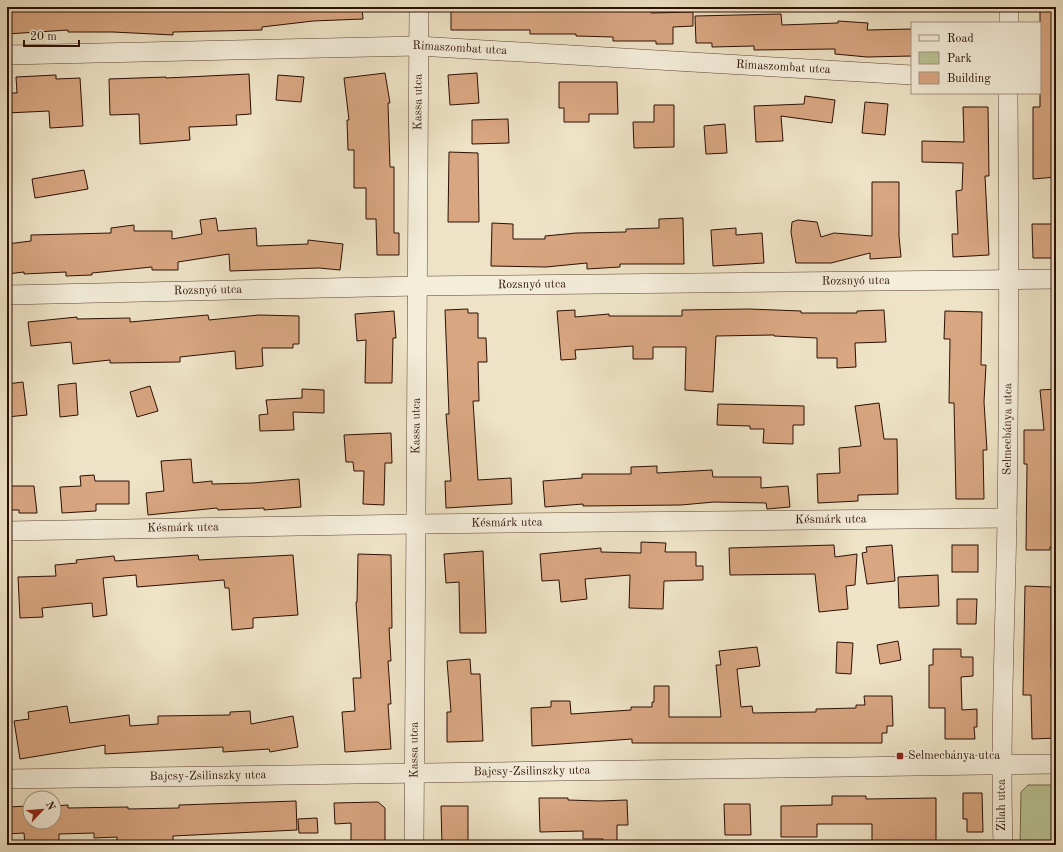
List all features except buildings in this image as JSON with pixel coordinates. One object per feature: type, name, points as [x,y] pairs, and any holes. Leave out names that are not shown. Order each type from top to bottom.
[{"type":"street","name":"Kassa utca","points":[[414,845],[419,7]]},
{"type":"street","points":[[1009,7],[1009,22]]},
{"type":"street","name":"Rimaszombat utca","points":[[7,55],[418,46],[911,75]]},
{"type":"street","name":"Selmecbánya utca","points":[[1003,764],[1009,279],[1008,94]]},
{"type":"street","name":"Rozsnyó utca","points":[[7,295],[418,286],[1056,279]]},
{"type":"street","name":"Késmárk utca","points":[[7,531],[416,524],[1007,518]]},
{"type":"street","name":"Zilah utca","points":[[1003,764],[1001,789],[1003,845]]},
{"type":"street","name":"Bajcsy-Zsilinszky utca","points":[[7,779],[1056,764]]},
{"type":"green space","points":[[1028,785],[1056,785],[1056,845],[1020,845],[1021,792]]},
{"type":"place","name":"Selmecbánya utca","points":[[900,756]]}]
